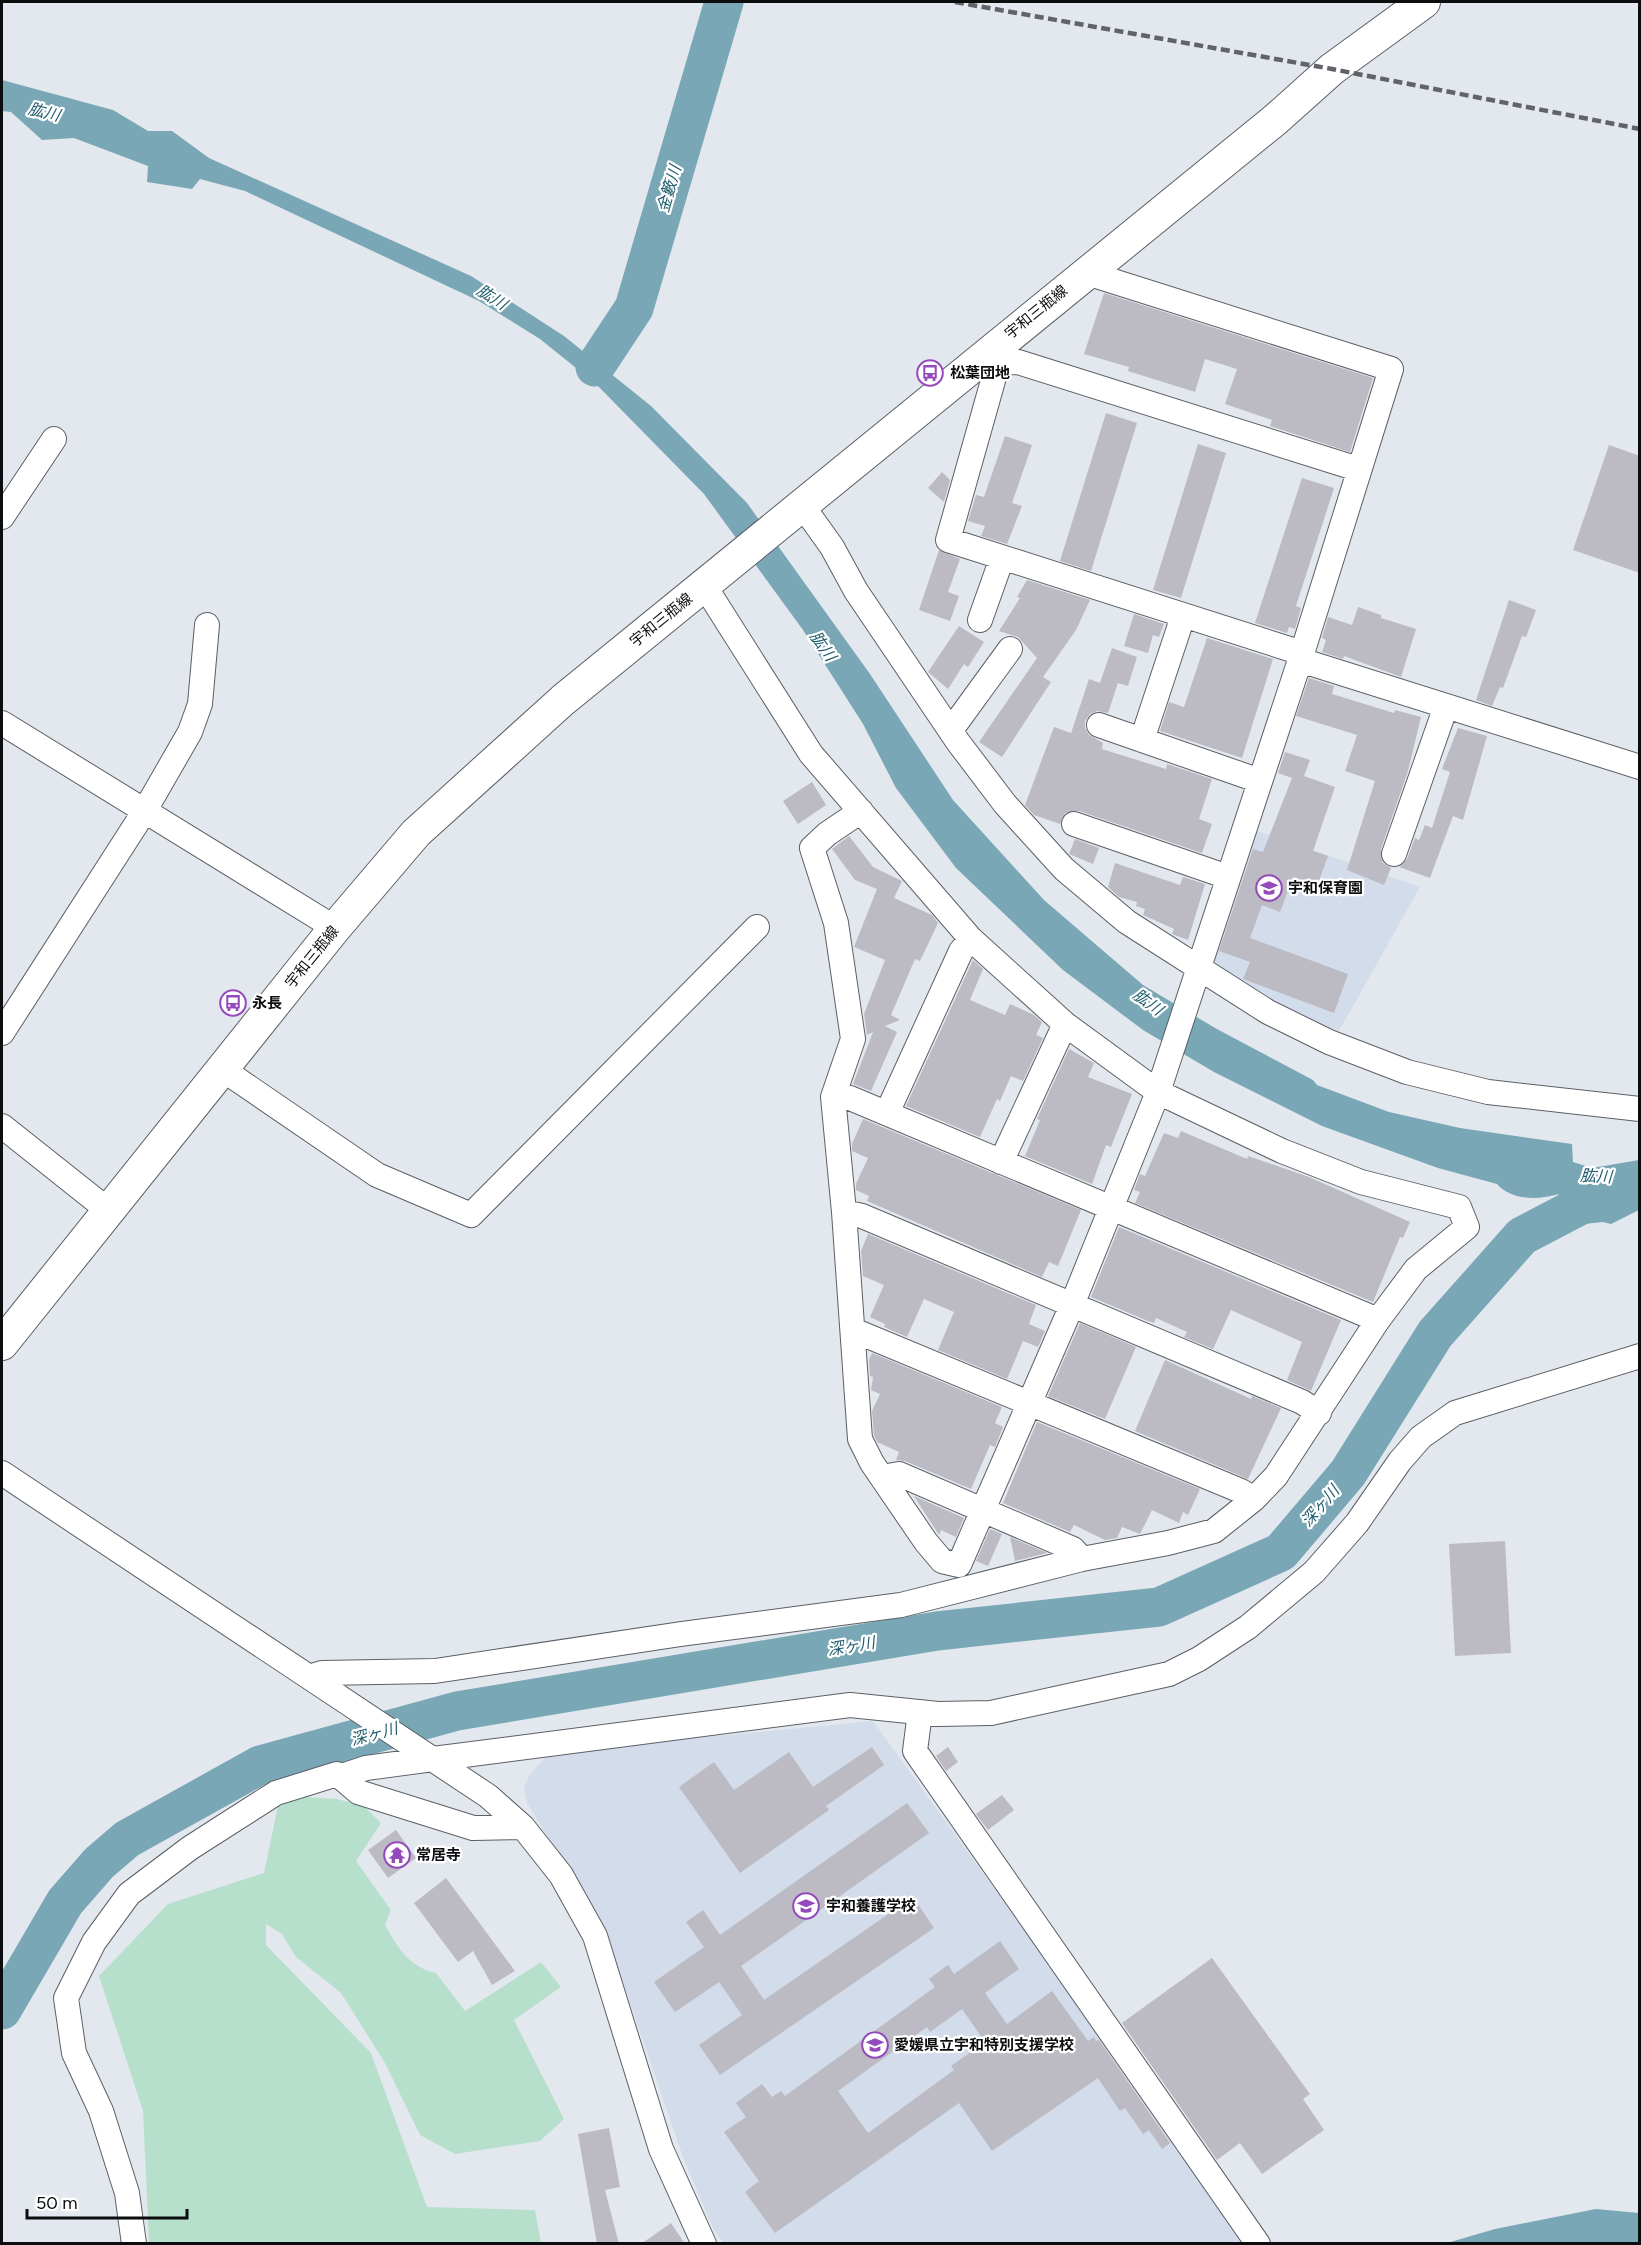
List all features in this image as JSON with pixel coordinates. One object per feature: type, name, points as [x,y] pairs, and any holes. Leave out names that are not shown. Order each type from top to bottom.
[{"type":"main road","name":"宇和三瓶線","points":[[2,1344],[335,928],[416,833],[563,700],[797,509],[992,358],[1084,272],[1275,120],[1332,69],[1424,2]]},
{"type":"street","points":[[958,1565],[985,1509],[1072,1305],[1158,1092],[1301,657],[1391,369],[1084,272]]},
{"type":"street","points":[[1358,469],[1018,362],[992,358],[948,540],[1184,616],[1446,706],[1640,767]]},
{"type":"street","points":[[2,517],[54,439]]},
{"type":"street","points":[[797,509],[831,547],[856,591],[951,730],[1005,804],[1064,869],[1127,922],[1196,972],[1268,1012],[1329,1041],[1407,1072],[1488,1092],[1640,1109]]},
{"type":"street","points":[[980,620],[1002,558]]},
{"type":"street","points":[[317,1683],[322,1673],[404,1672],[480,1665],[681,1634],[901,1605],[1082,1559],[1168,1543],[1214,1531],[1254,1499],[1276,1476],[1378,1320],[1416,1269],[1467,1227],[1459,1208],[1361,1182],[1282,1151],[1158,1092],[1065,1023],[971,939],[918,881],[861,810],[810,754],[710,580]]},
{"type":"street","points":[[1142,740],[1184,616]]},
{"type":"street","points":[[2,1034],[144,812],[190,732],[200,704],[207,625]]},
{"type":"street","points":[[951,730],[1010,649]]},
{"type":"street","points":[[1394,854],[1446,706]]},
{"type":"street","points":[[2,723],[335,928]]},
{"type":"street","points":[[1099,725],[1260,781]]},
{"type":"street","points":[[861,810],[827,834],[812,848],[836,923],[853,1039],[833,1097],[853,1330],[856,1417],[860,1439],[882,1477],[942,1561],[958,1565],[983,1585]]},
{"type":"street","points":[[1074,824],[1228,877]]},
{"type":"street","points":[[222,1069],[376,1175],[471,1215],[757,927]]},
{"type":"street","points":[[887,1113],[961,951],[971,939]]},
{"type":"street","points":[[1001,1162],[1065,1023]]},
{"type":"street","points":[[833,1097],[850,1098],[887,1113],[1378,1320]]},
{"type":"street","points":[[2,1126],[109,1211]]},
{"type":"street","points":[[844,1212],[862,1216],[1302,1402],[1319,1413]]},
{"type":"street","points":[[853,1330],[1241,1491],[1254,1499]]},
{"type":"street","points":[[339,1776],[425,1753],[850,1705],[920,1712],[991,1713],[1169,1674],[1199,1659],[1248,1627],[1314,1572],[1357,1523],[1400,1461],[1421,1437],[1455,1413],[1640,1356]]},
{"type":"street","points":[[2,1473],[425,1753],[488,1796],[523,1827],[561,1875],[596,1936],[661,2149],[704,2244]]},
{"type":"street","points":[[882,1477],[899,1474],[985,1509],[1073,1549],[1082,1559]]},
{"type":"street","points":[[920,1712],[915,1751],[1258,2244]]},
{"type":"street","points":[[134,2244],[127,2193],[101,2110],[74,2053],[66,1998],[93,1942],[129,1894],[190,1848],[276,1793],[337,1774],[358,1792],[473,1828],[523,1827]]},
{"type":"shaded area","points":[[1249,828],[1420,887],[1339,1031],[1273,1006],[1206,962]]},
{"type":"shaded area","name":"愛媛県立宇和特別支援学校","points":[[873,1721],[1250,2243],[723,2243],[713,2228],[684,2160],[605,1930],[527,1803],[524,1788],[530,1774],[547,1756],[562,1751]]},
{"type":"green space","points":[[304,1797],[337,1799],[364,1806],[381,1823],[356,1861],[391,1910],[385,1925],[400,1949],[418,1966],[436,1973],[465,2011],[541,1962],[561,1987],[514,2020],[564,2119],[540,2141],[455,2154],[420,2135],[385,2063],[341,1993],[296,1957],[282,1934],[266,1924],[266,1945],[371,2053],[427,2207],[535,2210],[541,2243],[149,2243],[143,2111],[99,1976],[168,1904],[264,1873],[278,1806]]},
{"type":"water","name":"肱川","points":[[2,80],[113,110],[148,131],[172,131],[209,158],[471,276],[564,336],[651,406],[747,503],[870,674],[953,800],[1044,900],[1143,985],[1215,1028],[1313,1080],[1317,1085],[1389,1112],[1460,1128],[1572,1144],[1573,1162],[1592,1168],[1639,1160],[1639,1210],[1611,1224],[1603,1222],[1584,1224],[1551,1203],[1559,1194],[1526,1198],[1510,1194],[1497,1184],[1438,1168],[1322,1126],[1214,1072],[1143,1030],[1063,970],[956,868],[896,788],[863,724],[803,630],[704,494],[596,384],[540,339],[479,301],[245,191],[200,179],[192,189],[147,182],[148,166],[74,138],[42,140],[11,112],[2,111]]},
{"type":"water","points":[[1596,2209],[1639,2213],[1639,2243],[1447,2243],[1495,2229]]},
{"type":"building","points":[[1104,293],[1373,378],[1350,452],[1270,426],[1272,420],[1225,404],[1237,369],[1205,359],[1195,392],[1128,371],[1129,367],[1084,354]]},
{"type":"building","points":[[1106,413],[1137,423],[1091,571],[1060,561]]},
{"type":"building","points":[[1005,436],[1032,445],[1012,503],[1022,506],[1007,544],[981,536],[985,526],[968,521],[976,495],[984,497]]},
{"type":"building","points":[[1198,444],[1226,453],[1181,598],[1153,590]]},
{"type":"building","points":[[1609,445],[1640,456],[1640,573],[1573,550]]},
{"type":"building","points":[[942,472],[950,480],[944,502],[928,488]]},
{"type":"building","points":[[1302,478],[1334,488],[1296,606],[1301,608],[1295,629],[1289,627],[1287,633],[1255,623]]},
{"type":"building","points":[[939,550],[960,559],[948,592],[959,596],[950,621],[919,610]]},
{"type":"building","points":[[1027,580],[1090,600],[1076,630],[1043,677],[1051,682],[1002,757],[979,742],[1037,658],[1018,637],[999,631],[1020,598],[1017,597]]},
{"type":"building","points":[[1509,600],[1536,610],[1526,637],[1522,636],[1503,688],[1500,687],[1492,706],[1476,700]]},
{"type":"building","points":[[1358,607],[1381,615],[1381,618],[1416,629],[1401,677],[1344,656],[1343,659],[1322,652],[1326,640],[1322,638],[1328,617],[1352,625]]},
{"type":"building","points":[[1134,614],[1164,624],[1159,637],[1153,635],[1148,653],[1124,646]]},
{"type":"building","points":[[959,626],[984,642],[968,667],[964,664],[948,689],[928,672]]},
{"type":"building","points":[[1207,638],[1273,659],[1242,758],[1160,731],[1169,702],[1184,707]]},
{"type":"building","points":[[1112,648],[1137,657],[1128,686],[1118,683],[1108,713],[1097,711],[1090,714],[1085,721],[1085,728],[1089,735],[1103,743],[1102,749],[1166,769],[1167,764],[1212,779],[1199,819],[1212,824],[1202,853],[1079,811],[1065,813],[1060,824],[1034,815],[1025,805],[1054,727],[1071,733],[1089,679],[1100,683]]},
{"type":"building","points":[[1309,678],[1334,686],[1332,694],[1394,713],[1395,710],[1421,717],[1408,771],[1381,849],[1383,863],[1391,868],[1384,885],[1347,870],[1375,781],[1345,771],[1357,735],[1296,716]]},
{"type":"building","points":[[1458,728],[1487,736],[1463,820],[1453,816],[1430,878],[1399,867],[1407,859],[1415,838],[1419,840],[1425,825],[1432,828],[1450,772],[1442,769]]},
{"type":"building","points":[[1285,752],[1310,760],[1304,776],[1335,787],[1313,851],[1328,856],[1317,886],[1293,877],[1280,912],[1262,905],[1250,938],[1348,974],[1334,1013],[1243,979],[1250,962],[1219,951],[1253,849],[1263,852],[1292,778],[1278,773]]},
{"type":"building","points":[[812,782],[826,805],[798,824],[783,801]]},
{"type":"building","points":[[849,836],[873,867],[902,881],[894,898],[932,915],[938,923],[920,961],[915,959],[891,1015],[900,1020],[885,1026],[897,1032],[871,1091],[853,1084],[873,1032],[867,1035],[864,1014],[885,960],[854,947],[877,889],[855,880],[832,849]]},
{"type":"building","points":[[1075,839],[1099,848],[1093,864],[1069,854]]},
{"type":"building","points":[[1115,863],[1180,885],[1183,877],[1205,884],[1188,940],[1172,934],[1174,929],[1143,915],[1145,909],[1136,906],[1137,902],[1119,897],[1108,887]]},
{"type":"building","points":[[973,960],[983,969],[970,1000],[1005,1015],[1010,1004],[1034,1015],[1042,1022],[1036,1035],[1043,1038],[1023,1081],[1011,1076],[1000,1101],[997,1099],[980,1137],[906,1106]]},
{"type":"building","points":[[1069,1049],[1094,1063],[1088,1077],[1132,1094],[1111,1147],[1106,1145],[1092,1184],[1025,1156],[1040,1120],[1037,1119]]},
{"type":"building","points":[[863,1119],[1081,1210],[1058,1266],[1049,1262],[1042,1277],[867,1201],[869,1196],[856,1190],[856,1184],[868,1158],[852,1151],[852,1144]]},
{"type":"building","points":[[1181,1131],[1247,1159],[1248,1156],[1309,1177],[1410,1222],[1403,1238],[1400,1237],[1373,1302],[1135,1203],[1140,1192],[1134,1190],[1140,1174],[1145,1176],[1164,1133],[1178,1138]]},
{"type":"building","points":[[1119,1227],[1341,1320],[1311,1391],[1287,1380],[1302,1342],[1231,1310],[1213,1349],[1184,1337],[1187,1332],[1156,1318],[1154,1323],[1091,1297]]},
{"type":"building","points":[[868,1234],[1036,1305],[1029,1324],[1045,1331],[1038,1347],[1023,1341],[1007,1379],[938,1350],[954,1312],[924,1299],[907,1337],[884,1327],[885,1324],[870,1317],[884,1285],[863,1276],[861,1251]]},
{"type":"building","points":[[1080,1323],[1136,1347],[1105,1419],[1048,1396]]},
{"type":"building","points":[[872,1353],[1002,1407],[995,1423],[1003,1427],[995,1447],[990,1445],[971,1489],[905,1461],[896,1460],[899,1452],[877,1442],[874,1435],[872,1411],[880,1394],[871,1390],[873,1377],[870,1376],[869,1360]]},
{"type":"building","points":[[1165,1360],[1251,1399],[1252,1396],[1281,1408],[1248,1479],[1135,1431]]},
{"type":"building","points":[[1037,1422],[1200,1489],[1188,1515],[1183,1512],[1179,1523],[1152,1510],[1140,1534],[1122,1527],[1117,1538],[1105,1540],[1074,1525],[1070,1532],[1003,1503]]},
{"type":"building","points":[[914,1496],[964,1518],[956,1537],[941,1530],[939,1535]]},
{"type":"building","points":[[990,1529],[1002,1534],[988,1566],[976,1561]]},
{"type":"building","points":[[1010,1537],[1047,1553],[1015,1561]]},
{"type":"building","points":[[1505,1541],[1511,1653],[1455,1656],[1449,1544]]},
{"type":"building","points":[[872,1747],[884,1765],[826,1806],[829,1810],[740,1873],[679,1787],[714,1762],[734,1790],[789,1752],[813,1787]]},
{"type":"building","points":[[948,1747],[958,1762],[946,1771],[936,1756]]},
{"type":"building","points":[[1002,1795],[1014,1810],[988,1830],[976,1814]]},
{"type":"building","points":[[907,1803],[929,1833],[741,1966],[764,2000],[913,1897],[934,1928],[720,2075],[699,2045],[742,2015],[719,1982],[675,2012],[654,1982],[704,1947],[686,1922],[703,1910],[720,1935]]},
{"type":"building","points":[[396,1830],[416,1858],[388,1878],[368,1850]]},
{"type":"building","points":[[446,1878],[515,1971],[492,1985],[473,1951],[458,1962],[414,1903]]},
{"type":"building","points":[[1000,1941],[1019,1969],[985,1993],[1007,2024],[1052,1991],[1088,2041],[1094,2037],[1096,2041],[1099,2040],[1170,2143],[1162,2149],[1149,2130],[1143,2134],[1125,2108],[1120,2111],[1098,2078],[992,2151],[959,2103],[775,2233],[745,2192],[759,2181],[724,2132],[746,2117],[736,2103],[762,2084],[772,2097],[781,2091],[785,2096],[935,1987],[929,1979],[948,1965],[954,1974]],"holes":[[[962,2009],[985,2042],[951,2066],[954,2070],[868,2133],[838,2091],[927,2027],[930,2032]]]},
{"type":"building","points":[[1212,1958],[1310,2094],[1303,2099],[1324,2130],[1262,2174],[1240,2143],[1217,2160],[1122,2023]]},
{"type":"building","points":[[609,2128],[620,2187],[605,2190],[619,2244],[597,2244],[578,2134]]},
{"type":"building","points":[[671,2223],[685,2244],[641,2244]]},
{"type":"waterway","name":"金籔川","points":[[595,367],[634,308],[724,2]]},
{"type":"waterway","name":"深ヶ川","points":[[2,2010],[65,1902],[99,1863],[127,1839],[260,1765],[457,1711],[937,1631],[1159,1607],[1281,1552],[1348,1473],[1435,1334],[1522,1236],[1614,1188]]},
{"type":"railway","points":[[955,2],[1332,69],[1640,129]]},
{"type":"place","name":"松葉団地","points":[[930,373]]},
{"type":"place","name":"宇和保育園","points":[[1269,888]]},
{"type":"place","name":"永長","points":[[233,1003]]},
{"type":"place","name":"常居寺","points":[[397,1855]]},
{"type":"place","name":"宇和養護学校","points":[[806,1906]]},
{"type":"place","name":"愛媛県立宇和特別支援学校","points":[[875,2045]]}]
